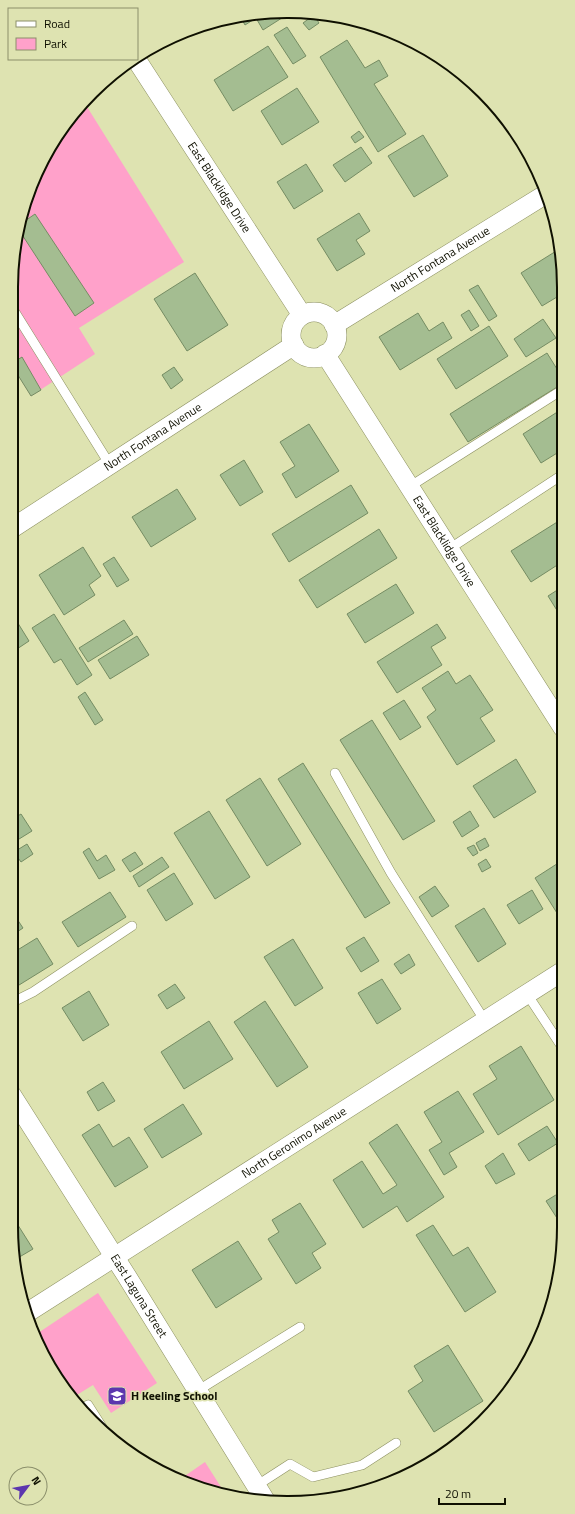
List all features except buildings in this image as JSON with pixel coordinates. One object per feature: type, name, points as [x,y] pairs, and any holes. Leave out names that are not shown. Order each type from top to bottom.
[{"type":"street","name":"East Blacklidge Drive","points":[[138,63],[302,315]]},
{"type":"street","name":"North Fontana Avenue","points":[[334,325],[541,197]]},
{"type":"street","points":[[311,312],[318,312],[325,315],[334,325],[336,333],[334,344],[325,354],[317,357],[309,357],[298,352],[291,336],[293,325],[302,315],[311,312]]},
{"type":"street","name":"North Fontana Avenue","points":[[18,524],[294,345]]},
{"type":"street","name":"East Blacklidge Drive","points":[[325,354],[557,719]]},
{"type":"street","name":"North Geronimo Avenue","points":[[31,1311],[557,975]]},
{"type":"street","name":"East Laguna Street","points":[[18,1105],[115,1257],[260,1493]]},
{"type":"lane","points":[[18,317],[110,465]]},
{"type":"lane","points":[[409,487],[557,393]]},
{"type":"lane","points":[[449,549],[557,478]]},
{"type":"lane","points":[[335,773],[391,872],[485,1021]]},
{"type":"lane","points":[[18,1000],[33,992],[132,926]]},
{"type":"lane","points":[[527,994],[557,1039]]},
{"type":"lane","points":[[197,1391],[300,1327]]},
{"type":"lane","points":[[87,1406],[88,1405],[93,1412]]},
{"type":"lane","points":[[260,1493],[274,1475],[290,1464],[312,1477],[362,1465],[396,1443]]},
{"type":"green space","points":[[87,107],[184,262],[79,328],[95,354],[31,396],[18,375],[18,288],[20,252],[23,235],[32,201],[46,168],[63,138]]},
{"type":"green space","points":[[98,1293],[157,1383],[111,1413],[93,1385],[77,1395],[54,1361],[40,1332]]},
{"type":"green space","points":[[205,1462],[221,1488],[201,1482],[185,1476]]},
{"type":"place","name":"H Keeling School","points":[[117,1396]]}]
